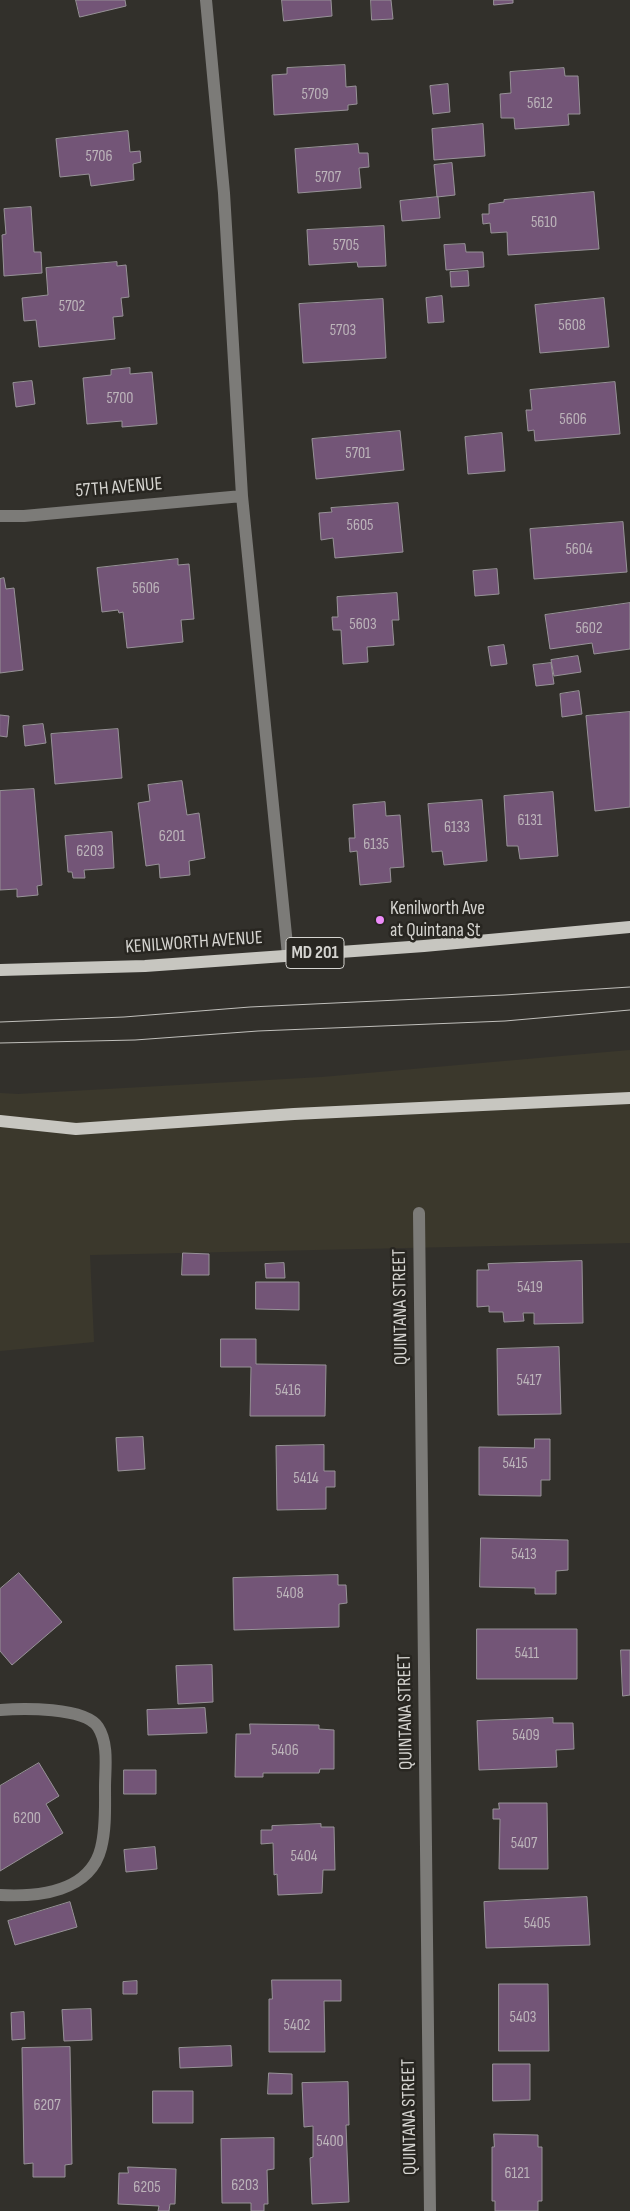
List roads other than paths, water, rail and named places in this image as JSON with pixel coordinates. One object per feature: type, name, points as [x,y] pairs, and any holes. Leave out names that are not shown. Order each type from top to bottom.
[{"type":"main road","name":"KENILWORTH AVENUE","points":[[0,970],[145,966],[424,946],[630,927]]},
{"type":"main road","points":[[0,1122],[76,1129],[294,1114],[630,1098]]},
{"type":"street","points":[[206,0],[224,193],[242,496],[288,955]]},
{"type":"street","name":"57TH AVENUE","points":[[0,516],[24,516],[242,496]]},
{"type":"street","name":"QUINTANA STREET","points":[[419,1213],[430,2211]]},
{"type":"street","points":[[0,1710],[14,1709],[81,1715],[98,1727],[105,1747],[104,1829],[101,1849],[94,1866],[80,1881],[39,1896],[0,1895]]},
{"type":"tram line","points":[[0,1022],[124,1017],[250,1007],[630,987]]},
{"type":"tram line","points":[[0,1043],[135,1040],[258,1031],[505,1021],[630,1010]]},
{"type":"place","name":"Kenilworth Ave at Quintana St","points":[[380,920]]}]
